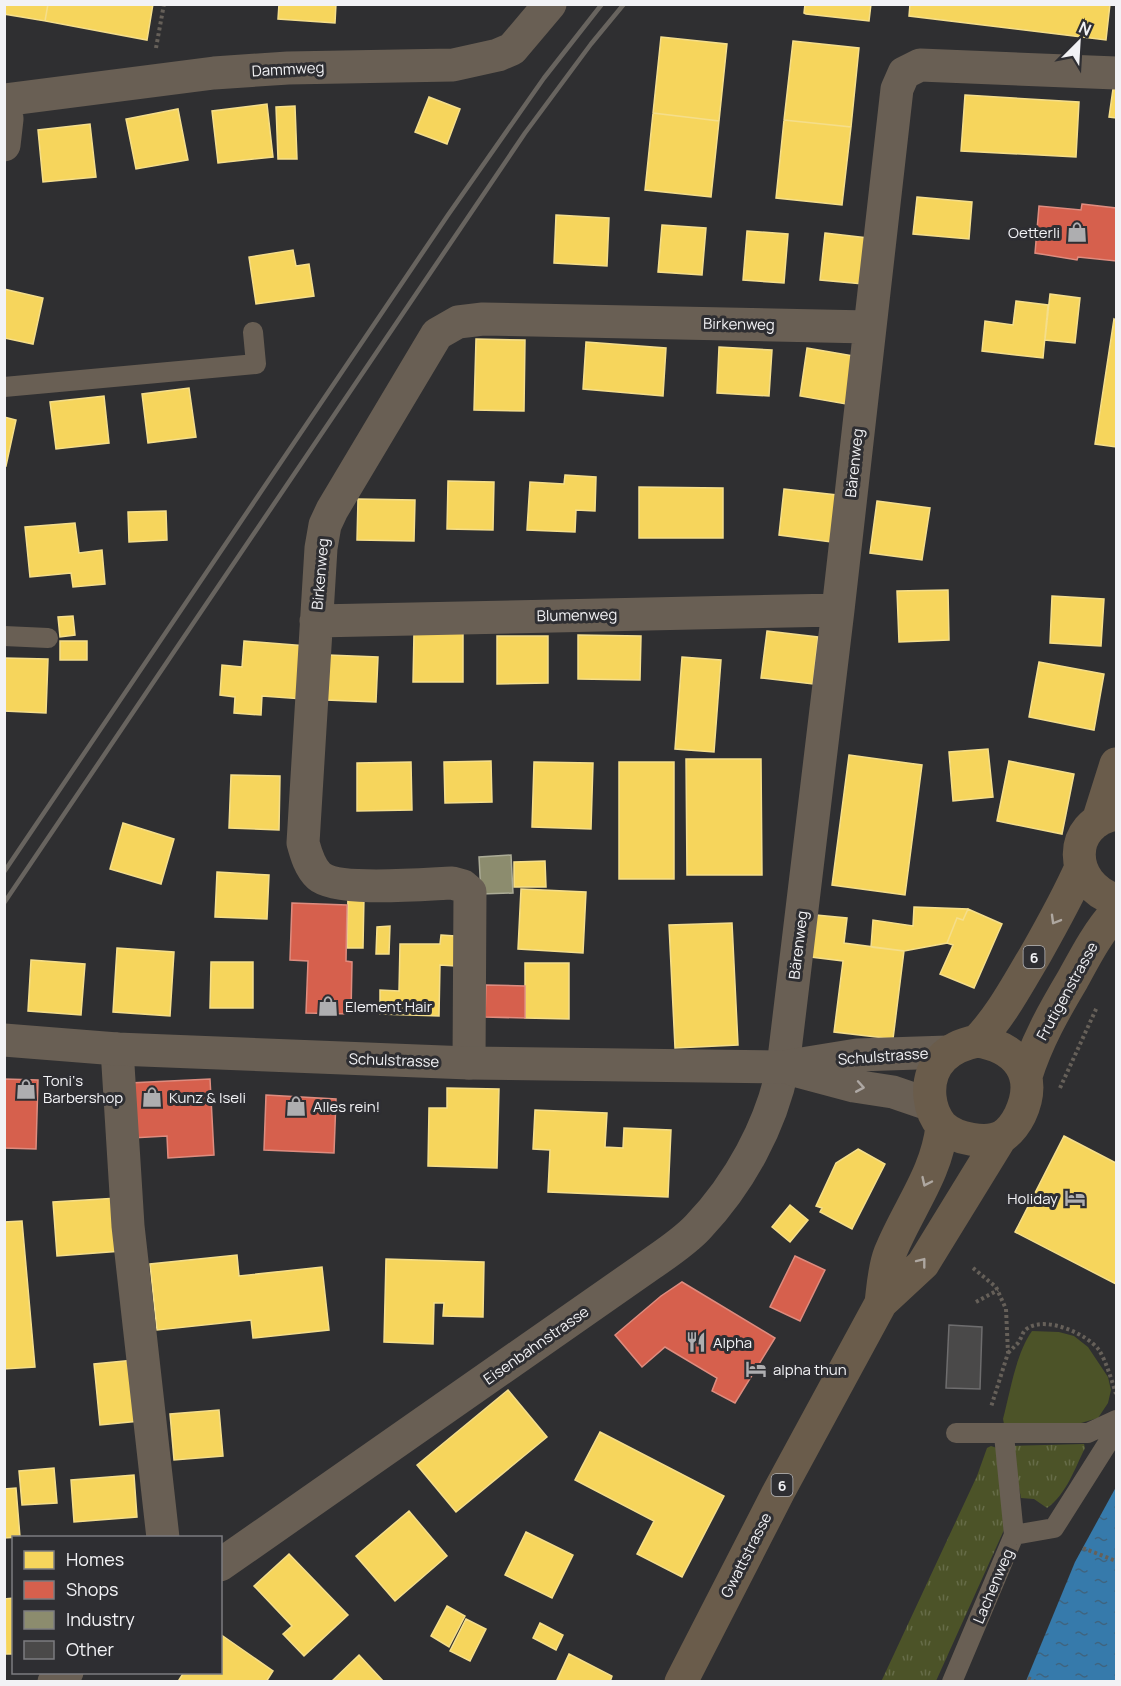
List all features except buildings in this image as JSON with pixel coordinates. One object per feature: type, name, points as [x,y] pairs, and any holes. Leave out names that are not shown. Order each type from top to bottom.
[{"type":"main road","points":[[1116,764],[1107,817],[1090,828],[1080,846],[1081,867],[1085,879],[1104,896],[1116,900]]},
{"type":"main road","name":"6","points":[[962,1046],[996,1020],[1065,901],[1081,867]]},
{"type":"main road","name":"Frutigenstrasse","points":[[1026,1076],[1049,1019],[1098,936],[1116,912]]},
{"type":"main road","points":[[962,1046],[1004,1048],[1017,1060],[1026,1076],[1027,1094],[1022,1111],[1009,1130],[1001,1137],[990,1139],[968,1138],[956,1134],[937,1115],[929,1087],[934,1067],[962,1046]]},
{"type":"main road","name":"Gwattstrasse","points":[[681,1682],[779,1491],[880,1303],[889,1254],[927,1179],[940,1144],[937,1115]]},
{"type":"main road","name":"Gwattstrasse","points":[[880,1303],[923,1264],[1001,1137]]},
{"type":"street","name":"Dammweg","points":[[4,145],[7,119],[5,100],[214,73],[288,68],[453,65],[498,55],[512,49],[550,4]]},
{"type":"street","name":"Bärenweg","points":[[783,1067],[897,89],[904,73],[920,65],[1116,73]]},
{"type":"street","name":"Birkenweg","points":[[469,1063],[470,892],[463,886],[452,883],[337,884],[320,877],[308,860],[303,843],[321,548],[325,525],[332,510],[437,334],[458,322],[483,319],[869,327]]},
{"type":"street","name":"Blumenweg","points":[[316,621],[838,609]]},
{"type":"street","name":"Schulstrasse","points":[[4,1041],[469,1063],[783,1067],[857,1055],[962,1046]]},
{"type":"street","points":[[117,1048],[128,1226],[163,1536]]},
{"type":"street","name":"Schulstrasse","points":[[783,1067],[854,1086],[893,1092],[937,1115]]},
{"type":"street","name":"Eisenbahnstrasse","points":[[222,1564],[642,1271],[697,1229],[723,1197],[752,1152],[776,1100],[783,1067]]},
{"type":"lane","points":[[4,387],[256,364],[253,332]]},
{"type":"lane","points":[[4,636],[48,638]]},
{"type":"lane","points":[[956,1433],[1088,1433],[1116,1420]]},
{"type":"lane","name":"Lachenweg","points":[[952,1682],[1014,1535],[1054,1528],[1116,1430]]},
{"type":"lane","points":[[1004,1434],[1014,1535]]},
{"type":"path","points":[[151,82],[164,4]]},
{"type":"path","points":[[973,1268],[986,1277],[998,1290],[1006,1309],[1008,1353],[983,1434]]},
{"type":"path","points":[[976,1302],[998,1290]]},
{"type":"path","points":[[1008,1353],[1030,1326],[1043,1324],[1064,1327],[1084,1337],[1099,1350],[1116,1394]]},
{"type":"path","points":[[1083,1548],[1116,1561]]},
{"type":"path","points":[[1028,1678],[1036,1682]]},
{"type":"green space","points":[[1032,1331],[1059,1332],[1074,1336],[1088,1347],[1108,1377],[1111,1390],[1108,1403],[1098,1418],[1071,1426],[1004,1424],[1003,1419],[1018,1362]]},
{"type":"green space","points":[[1084,1444],[1085,1448],[1069,1481],[1054,1503],[1047,1508],[1034,1499],[1021,1498],[1011,1446]]},
{"type":"green space","points":[[991,1446],[997,1448],[1004,1530],[936,1681],[881,1682],[977,1476],[987,1448]]},
{"type":"water","points":[[1116,1487],[1116,1681],[1026,1681],[1075,1562]]},
{"type":"railway","points":[[4,872],[448,215],[544,78],[602,4]]},
{"type":"railway","points":[[4,903],[525,133],[591,44],[624,4]]},
{"type":"place","name":"Oetterli","points":[[1077,232]]},
{"type":"place","name":"Element Hair","points":[[328,1006]]},
{"type":"place","name":"Toni‘s Barbershop","points":[[26,1089]]},
{"type":"place","name":"Kunz & Iseli","points":[[152,1097]]},
{"type":"place","name":"Alles rein!","points":[[296,1106]]},
{"type":"place","name":"Holiday","points":[[1075,1198]]},
{"type":"place","name":"Alpha","points":[[696,1342]]},
{"type":"place","name":"alpha thun","points":[[756,1369]]}]
